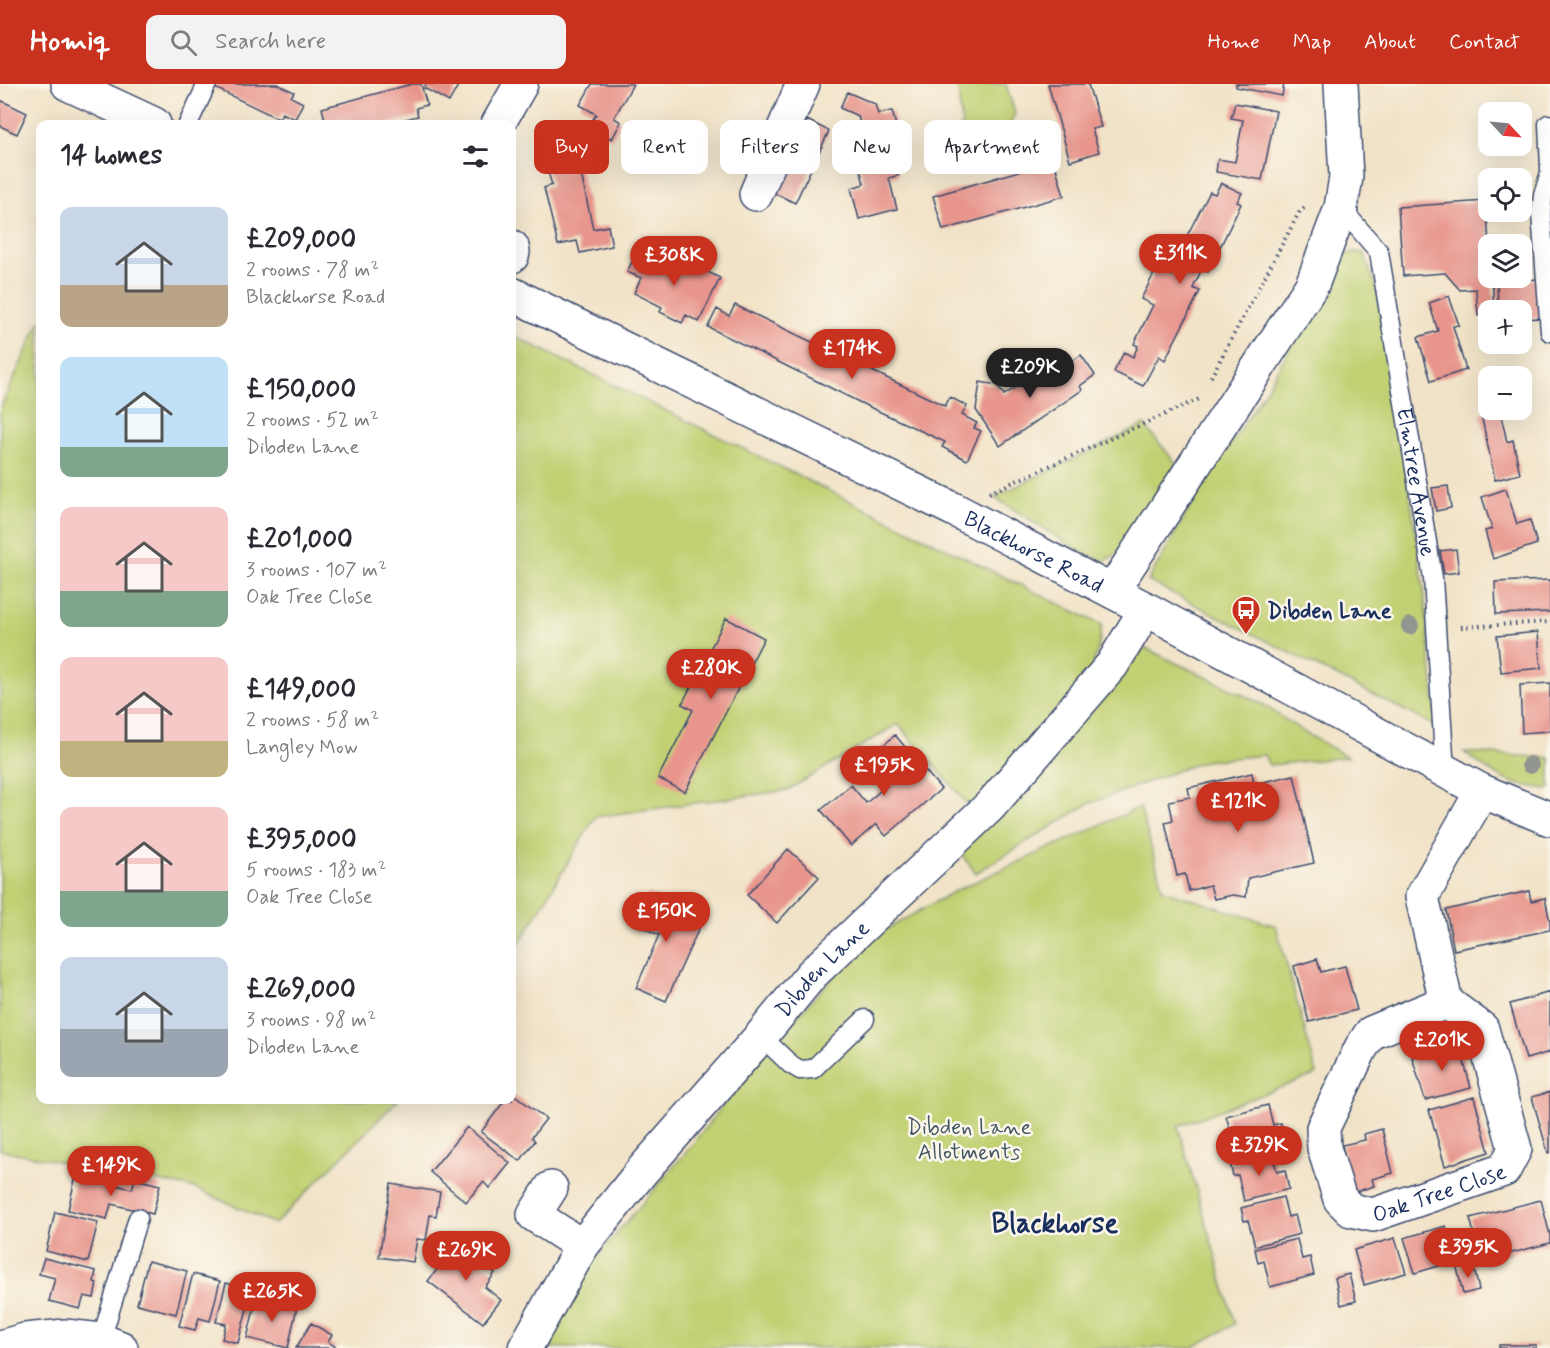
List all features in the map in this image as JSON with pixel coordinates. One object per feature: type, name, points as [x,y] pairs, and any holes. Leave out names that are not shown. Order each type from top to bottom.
[{"type":"street","points":[[68,84],[145,120]]},
{"type":"street","points":[[500,120],[520,84]]},
{"type":"street","points":[[756,194],[802,84]]},
{"type":"street","points":[[1112,591],[1312,285],[1341,208],[1346,177],[1341,84]]},
{"type":"street","name":"Blackhorse Road","points":[[516,296],[953,509],[1146,609],[1445,772],[1482,791],[1550,819]]},
{"type":"street","name":"Dibden Lane","points":[[525,1348],[582,1246],[642,1171],[812,974],[990,806],[1112,665],[1146,609]]},
{"type":"street","points":[[1446,1002],[1422,897],[1482,791]]},
{"type":"street","name":"Oak Tree Close","points":[[1446,1002],[1482,1029],[1515,1149],[1504,1170],[1373,1215],[1351,1210],[1340,1199],[1324,1148],[1323,1128],[1360,1048],[1371,1033],[1446,1002]]},
{"type":"street","points":[[551,1188],[534,1215],[582,1246]]},
{"type":"street","points":[[0,1347],[25,1340],[65,1336],[111,1344]]},
{"type":"lane","points":[[190,120],[207,84]]},
{"type":"lane","points":[[1548,124],[1550,171],[1543,195],[1541,214],[1550,332]]},
{"type":"lane","name":"Elmtree Avenue","points":[[1341,208],[1379,252],[1433,578],[1445,772]]},
{"type":"lane","points":[[760,1036],[790,1065],[800,1070],[813,1069],[865,1019]]},
{"type":"lane","points":[[111,1344],[138,1218]]},
{"type":"path","points":[[1210,378],[1300,211],[1308,206]]},
{"type":"path","points":[[953,509],[1199,399]]},
{"type":"path","points":[[1436,628],[1550,622]]},
{"type":"green space","points":[[957,84],[1006,84],[1015,114],[1012,120],[961,120]]},
{"type":"green space","points":[[1364,253],[1381,299],[1424,590],[1437,727],[1148,581],[1196,497],[1267,388],[1339,263],[1346,254]]},
{"type":"green space","points":[[36,330],[36,1104],[394,1104],[275,1224],[194,1188],[0,1150],[0,409]]},
{"type":"green space","points":[[516,337],[1102,625],[1099,645],[1090,674],[971,808],[898,724],[788,790],[595,817],[516,949]]},
{"type":"green space","points":[[1144,425],[1177,464],[1119,553],[1104,561],[1085,555],[994,497]]},
{"type":"green space","points":[[1145,648],[1262,704],[1307,734],[1348,757],[1269,765],[1264,755],[1204,761],[1088,804],[976,873],[957,849]]},
{"type":"green space","points":[[1464,752],[1550,758],[1550,789],[1521,785],[1506,780]]},
{"type":"green space","name":"Dibden Lane Allotments","points":[[1140,807],[1163,890],[1276,926],[1317,1074],[1178,1126],[1235,1324],[1192,1348],[547,1348],[582,1274],[687,1151],[770,1046],[867,940],[957,890]]},
{"type":"building","points":[[217,84],[277,84],[294,92],[291,97],[303,103],[295,119],[282,113],[279,119],[215,88]]},
{"type":"building","points":[[412,84],[421,84],[427,105],[416,108],[418,116],[402,120],[325,120],[322,108]]},
{"type":"building","points":[[426,84],[459,84],[449,102],[424,88]]},
{"type":"building","points":[[592,84],[633,84],[614,118],[621,122],[612,139],[609,137],[609,120],[593,120],[596,114],[580,105]]},
{"type":"building","points":[[1048,84],[1088,84],[1101,127],[1092,129],[1099,152],[1070,161],[1061,130],[1061,120],[1058,120]]},
{"type":"building","points":[[1236,84],[1284,84],[1282,96],[1236,87]]},
{"type":"building","points":[[847,92],[875,104],[878,114],[892,111],[894,120],[859,120],[858,116],[840,108]]},
{"type":"building","points":[[0,100],[27,113],[17,134],[0,126]]},
{"type":"building","points":[[1235,103],[1276,111],[1262,180],[1216,172],[1218,159],[1235,162],[1243,120],[1231,118]]},
{"type":"building","points":[[820,126],[829,131],[820,150]]},
{"type":"building","points":[[549,174],[581,174],[593,229],[608,226],[612,246],[580,253],[577,241],[558,245],[544,188],[552,185]]},
{"type":"building","points":[[781,174],[809,174],[795,203],[772,192]]},
{"type":"building","points":[[861,174],[899,174],[889,178],[897,209],[859,219],[851,188],[864,184]]},
{"type":"building","points":[[1009,174],[1058,174],[1064,196],[943,230],[933,196]]},
{"type":"building","points":[[1221,183],[1242,193],[1237,202],[1241,204],[1208,272],[1202,269],[1193,288],[1200,291],[1165,360],[1159,356],[1143,386],[1114,372],[1124,352],[1133,357],[1138,346],[1134,344],[1153,305],[1141,299],[1157,268],[1172,276],[1182,258],[1177,255],[1194,222],[1210,192],[1215,194]]},
{"type":"building","points":[[1478,202],[1478,222],[1487,222],[1488,234],[1478,234],[1478,288],[1493,288],[1493,300],[1478,300],[1478,316],[1476,289],[1460,290],[1445,273],[1403,276],[1398,207]]},
{"type":"building","points":[[638,249],[653,256],[651,260],[676,271],[682,259],[720,278],[699,322],[686,315],[682,323],[660,312],[662,307],[634,293],[641,278],[627,272]]},
{"type":"building","points":[[1532,279],[1541,279],[1542,318],[1532,318],[1532,300],[1498,300],[1497,288],[1532,288]]},
{"type":"building","points":[[1449,296],[1459,325],[1453,326],[1466,370],[1431,381],[1418,337],[1438,331],[1429,303]]},
{"type":"building","points":[[735,305],[945,406],[950,397],[967,406],[962,415],[977,423],[974,428],[981,431],[967,460],[942,447],[945,442],[708,327],[717,309],[729,316]]},
{"type":"building","points":[[1081,355],[1095,375],[1080,386],[1082,390],[1000,446],[976,410],[980,382],[997,385],[1004,395],[1025,381],[1028,385],[1064,361],[1067,365]]},
{"type":"building","points":[[1482,420],[1502,420],[1507,442],[1513,440],[1520,474],[1495,480]]},
{"type":"building","points":[[1448,486],[1451,508],[1436,511],[1432,488]]},
{"type":"building","points":[[1506,489],[1517,524],[1530,520],[1537,544],[1493,559],[1485,531],[1492,529],[1482,497]]},
{"type":"building","points":[[1456,549],[1459,572],[1444,574],[1440,551]]},
{"type":"building","points":[[1550,580],[1550,612],[1496,614],[1495,582]]},
{"type":"building","points":[[726,618],[764,638],[685,792],[658,778],[693,710],[682,704]]},
{"type":"building","points":[[1538,632],[1541,668],[1501,672],[1497,636]]},
{"type":"building","points":[[1550,683],[1550,731],[1522,733],[1520,685]]},
{"type":"building","points":[[895,735],[941,789],[886,836],[876,824],[851,846],[821,810],[851,785],[866,803],[887,785],[882,779],[893,769],[877,751]]},
{"type":"building","points":[[1252,773],[1254,784],[1294,775],[1314,863],[1248,878],[1246,897],[1233,895],[1214,899],[1210,885],[1189,891],[1185,874],[1177,876],[1165,822],[1173,820],[1169,801],[1190,797],[1188,788]]},
{"type":"building","points":[[788,849],[819,877],[777,923],[747,895]]},
{"type":"building","points":[[1529,891],[1531,901],[1545,898],[1550,930],[1454,950],[1446,910]]},
{"type":"building","points":[[648,893],[704,917],[666,1001],[636,988],[659,935],[635,924]]},
{"type":"building","points":[[1317,959],[1321,972],[1345,966],[1357,1010],[1309,1022],[1294,966]]},
{"type":"building","points":[[1550,992],[1550,1052],[1526,1059],[1510,1004]]},
{"type":"building","points":[[1459,1044],[1471,1088],[1425,1100],[1412,1057]]},
{"type":"building","points":[[1550,1092],[1550,1152],[1548,1153],[1532,1097]]},
{"type":"building","points":[[516,1096],[546,1119],[532,1137],[535,1141],[520,1161],[481,1132],[502,1104],[516,1104]]},
{"type":"building","points":[[1474,1097],[1489,1152],[1445,1166],[1429,1110]]},
{"type":"building","points":[[1268,1105],[1273,1125],[1281,1123],[1286,1141],[1241,1153],[1235,1127],[1230,1129],[1226,1116]]},
{"type":"building","points":[[467,1127],[510,1163],[490,1188],[483,1182],[466,1202],[430,1172]]},
{"type":"building","points":[[1382,1129],[1393,1173],[1372,1179],[1374,1186],[1352,1193],[1342,1145],[1365,1140],[1364,1134]]},
{"type":"building","points":[[1272,1153],[1277,1172],[1285,1170],[1289,1189],[1244,1201],[1238,1175],[1233,1176],[1230,1163]]},
{"type":"building","points":[[76,1175],[132,1189],[135,1179],[160,1185],[153,1214],[111,1204],[107,1219],[68,1210]]},
{"type":"building","points":[[391,1184],[440,1192],[436,1216],[430,1215],[426,1240],[417,1239],[413,1262],[379,1257]]},
{"type":"building","points":[[1283,1197],[1288,1217],[1295,1215],[1300,1234],[1255,1246],[1248,1220],[1244,1221],[1241,1208]]},
{"type":"building","points":[[1541,1200],[1550,1243],[1481,1261],[1470,1218]]},
{"type":"building","points":[[55,1212],[98,1222],[88,1262],[46,1251]]},
{"type":"building","points":[[1446,1226],[1456,1261],[1415,1273],[1404,1238]]},
{"type":"building","points":[[1395,1238],[1406,1273],[1364,1285],[1354,1250]]},
{"type":"building","points":[[461,1239],[478,1252],[474,1257],[495,1273],[485,1287],[501,1300],[483,1323],[428,1281]]},
{"type":"building","points":[[1297,1239],[1302,1259],[1310,1257],[1314,1275],[1270,1287],[1264,1261],[1258,1263],[1255,1249]]},
{"type":"building","points":[[44,1258],[96,1271],[94,1282],[97,1283],[94,1298],[84,1296],[80,1309],[49,1301],[55,1278],[39,1274]]},
{"type":"building","points":[[148,1261],[187,1271],[176,1314],[137,1304]]},
{"type":"building","points":[[1473,1264],[1479,1290],[1463,1294],[1457,1268]]},
{"type":"building","points":[[193,1274],[220,1281],[210,1321],[199,1318],[195,1330],[179,1326]]},
{"type":"building","points":[[1349,1274],[1356,1301],[1341,1305],[1335,1278]]},
{"type":"building","points":[[226,1283],[252,1290],[238,1343],[222,1339],[226,1324],[216,1322]]},
{"type":"building","points":[[257,1297],[297,1307],[288,1348],[247,1338]]},
{"type":"building","points":[[311,1323],[332,1335],[328,1342],[338,1348],[296,1348]]},
{"type":"building","points":[[1499,1345],[1536,1345],[1536,1348],[1499,1348]]},
{"type":"place","name":"Dibden Lane","points":[[1246,636]]},
{"type":"district","name":"Blackhorse","points":[[1055,1222]]}]
